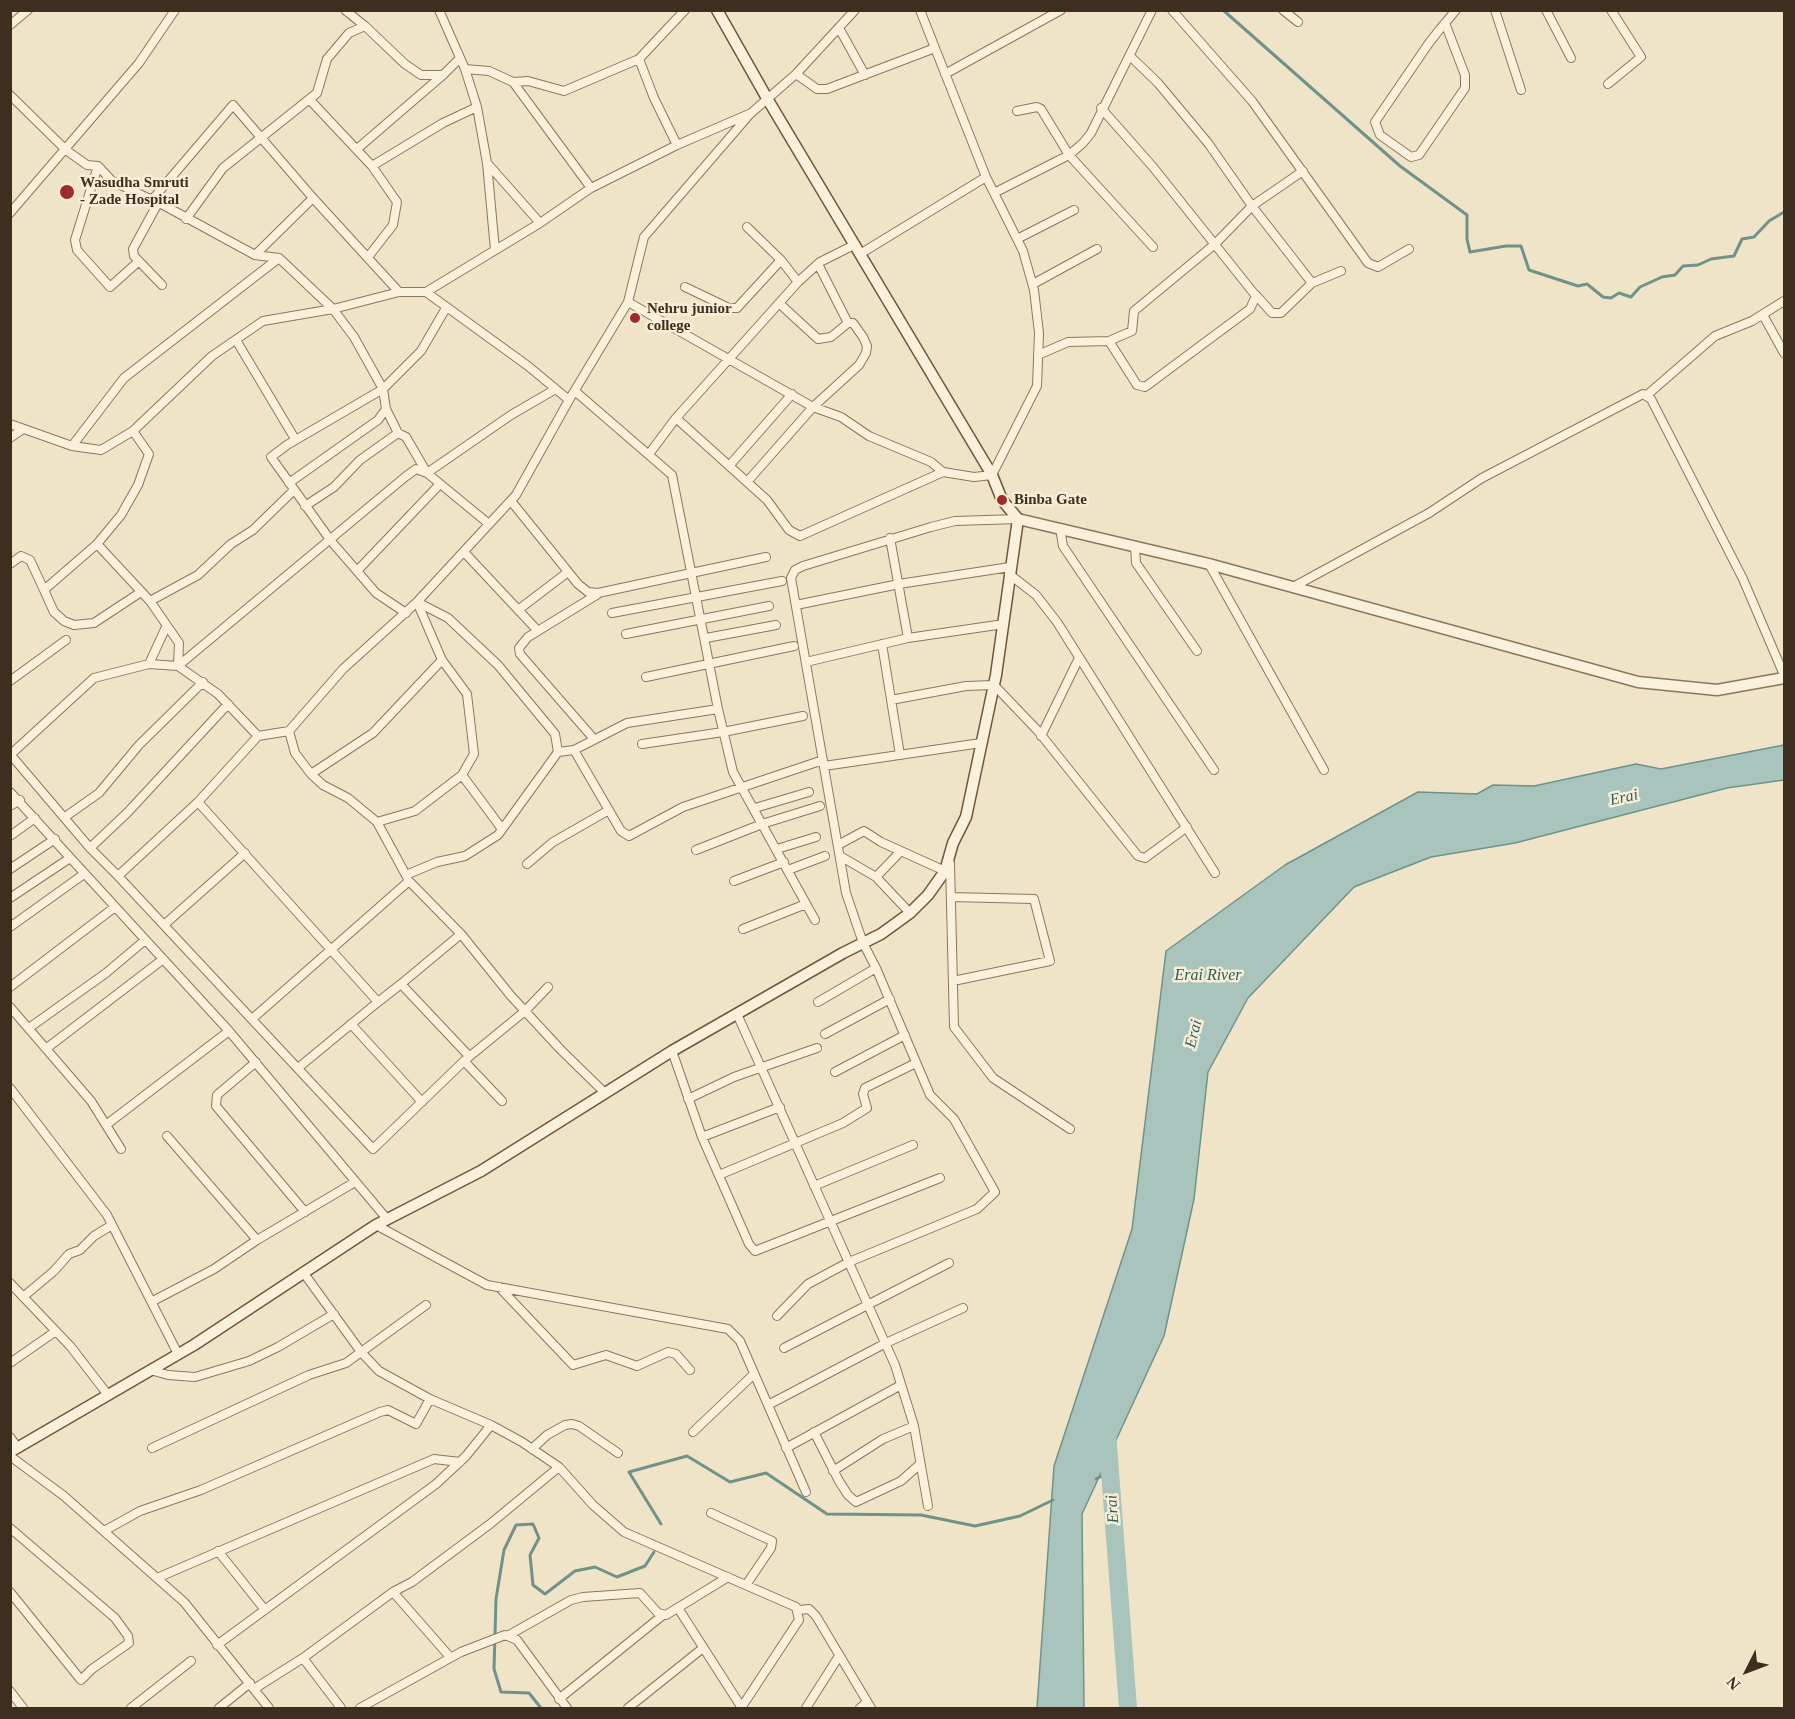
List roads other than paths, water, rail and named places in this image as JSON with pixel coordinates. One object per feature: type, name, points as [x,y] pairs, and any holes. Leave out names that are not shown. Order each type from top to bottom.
[{"type":"main road","points":[[717,10],[768,100],[992,475],[1002,500],[1018,519],[1209,564],[1638,682],[1717,690],[1785,677]]},
{"type":"main road","points":[[13,1452],[178,1354],[376,1225],[481,1171],[604,1092],[737,1014],[881,934],[910,914],[928,895],[945,871],[953,843],[966,817],[994,685],[1018,519]]},
{"type":"street","points":[[10,25],[28,10]]},
{"type":"street","points":[[345,10],[405,64],[421,75],[443,75]]},
{"type":"street","points":[[439,10],[465,69],[477,107],[487,163],[495,250]]},
{"type":"street","points":[[465,69],[489,71],[513,82],[528,81],[564,91],[639,59],[685,10]]},
{"type":"street","points":[[118,876],[198,802],[258,736],[290,731],[343,669],[417,602],[511,501],[628,302],[644,237],[750,114],[796,74],[855,10]]},
{"type":"street","points":[[628,302],[813,407],[841,417],[869,436],[931,462],[943,472],[974,477],[992,475],[1037,386],[1039,333],[1033,284],[1017,239],[986,177],[920,10]]},
{"type":"street","points":[[945,74],[1061,10]]},
{"type":"street","points":[[994,193],[1069,156],[1090,133],[1152,10]]},
{"type":"street","points":[[1172,10],[1252,101],[1371,266],[1378,267],[1409,249]]},
{"type":"street","points":[[1283,10],[1298,22]]},
{"type":"street","points":[[1445,23],[1465,75],[1465,88],[1419,155],[1411,157],[1380,135],[1374,122],[1445,23],[1456,10]]},
{"type":"street","points":[[1495,10],[1521,90]]},
{"type":"street","points":[[1546,10],[1571,58]]},
{"type":"street","points":[[1608,84],[1636,64],[1641,57],[1611,10]]},
{"type":"street","points":[[10,213],[139,63],[173,11]]},
{"type":"street","points":[[186,219],[218,174],[317,93],[327,59],[349,33],[365,26]]},
{"type":"street","points":[[839,28],[865,75]]},
{"type":"street","points":[[796,74],[822,89],[935,48]]},
{"type":"street","points":[[1130,56],[1158,84],[1208,143],[1252,206],[1312,283]]},
{"type":"street","points":[[357,149],[459,59]]},
{"type":"street","points":[[639,59],[654,98],[678,145]]},
{"type":"street","points":[[513,82],[591,188]]},
{"type":"street","points":[[11,95],[66,150],[87,165],[98,166],[112,182],[255,255],[279,258],[333,309],[354,337],[383,389],[386,409],[398,433],[406,437],[427,473],[489,524]]},
{"type":"street","points":[[310,100],[372,166],[397,202],[393,225],[368,257]]},
{"type":"street","points":[[162,285],[133,253],[134,243],[155,202],[233,105],[313,198],[399,292]]},
{"type":"street","points":[[372,166],[443,123],[477,107]]},
{"type":"street","points":[[1017,111],[1034,107],[1041,109],[1069,156],[1153,247]]},
{"type":"street","points":[[1101,108],[1153,167],[1272,313],[1284,312],[1312,283],[1341,271]]},
{"type":"street","points":[[10,424],[72,446],[101,450],[132,431],[212,356],[263,321],[333,309],[399,292],[426,292],[540,223],[591,188],[678,145],[750,114]]},
{"type":"street","points":[[487,163],[540,223]]},
{"type":"street","points":[[98,166],[75,240],[77,250],[110,286],[139,261]]},
{"type":"street","points":[[1038,355],[1068,342],[1109,341],[1132,331],[1134,311],[1215,244],[1252,206],[1303,171]]},
{"type":"street","points":[[649,454],[676,418],[729,358],[798,282],[818,264],[857,249],[986,177]]},
{"type":"street","points":[[255,255],[313,198]]},
{"type":"street","points":[[1017,239],[1074,210]]},
{"type":"street","points":[[747,227],[781,260],[798,282]]},
{"type":"street","points":[[1033,284],[1096,249]]},
{"type":"street","points":[[72,446],[124,378],[279,258]]},
{"type":"street","points":[[686,287],[729,308],[737,308],[781,260]]},
{"type":"street","points":[[818,264],[848,323]]},
{"type":"street","points":[[426,292],[528,366],[554,390],[569,400]]},
{"type":"street","points":[[1109,341],[1137,385],[1145,387],[1250,309],[1255,302],[1255,294]]},
{"type":"street","points":[[1293,587],[1429,513],[1482,478],[1630,399],[1643,394],[1647,395],[1715,336],[1763,315],[1785,301]]},
{"type":"street","points":[[747,482],[813,407],[859,364],[866,354],[867,346],[853,323],[848,323],[831,337],[818,339],[780,304]]},
{"type":"street","points":[[406,613],[376,593],[331,541],[271,457],[383,389],[421,351],[446,308]]},
{"type":"street","points":[[1763,315],[1785,353]]},
{"type":"street","points":[[236,340],[296,440]]},
{"type":"street","points":[[427,473],[511,415],[554,390]]},
{"type":"street","points":[[576,392],[664,465],[676,483],[718,709],[733,772],[815,920]]},
{"type":"street","points":[[729,466],[792,394]]},
{"type":"street","points":[[1647,395],[1743,579],[1785,677]]},
{"type":"street","points":[[150,601],[198,575],[231,544],[253,530],[291,486],[378,420],[386,409]]},
{"type":"street","points":[[676,418],[767,500],[791,532],[803,536],[943,472]]},
{"type":"street","points":[[10,438],[23,429]]},
{"type":"street","points":[[44,590],[97,544],[127,505],[138,485],[149,454],[132,431]]},
{"type":"street","points":[[305,506],[334,487],[360,460],[398,433]]},
{"type":"street","points":[[178,666],[416,469],[427,473]]},
{"type":"street","points":[[357,571],[439,485]]},
{"type":"street","points":[[511,501],[583,589],[598,593]]},
{"type":"street","points":[[777,1316],[808,1284],[849,1262],[977,1209],[995,1192],[954,1119],[933,1101],[890,999],[863,943],[846,893],[791,578],[797,568],[890,538],[955,521],[1018,519]]},
{"type":"street","points":[[1060,528],[1063,546],[1214,770]]},
{"type":"street","points":[[890,538],[908,638]]},
{"type":"street","points":[[97,544],[150,601],[179,643],[178,666]]},
{"type":"street","points":[[1135,546],[1136,563],[1197,651]]},
{"type":"street","points":[[464,552],[538,631]]},
{"type":"street","points":[[10,564],[21,556],[30,560],[54,612],[64,621],[74,625],[94,623],[141,592]]},
{"type":"street","points":[[593,738],[520,654],[522,642],[598,593],[766,557]]},
{"type":"street","points":[[1209,564],[1324,770]]},
{"type":"street","points":[[796,605],[899,584],[1010,570],[1046,608],[1215,873]]},
{"type":"street","points":[[518,610],[568,572]]},
{"type":"street","points":[[612,613],[782,581]]},
{"type":"street","points":[[377,822],[415,811],[462,775],[474,754],[467,694],[442,660],[417,602]]},
{"type":"street","points":[[252,1019],[332,949],[407,878],[437,862],[465,856],[502,829],[558,752],[555,734],[498,665],[448,618],[417,602]]},
{"type":"street","points":[[626,634],[769,606]]},
{"type":"street","points":[[806,662],[908,638],[1004,624]]},
{"type":"street","points":[[706,638],[776,626]]},
{"type":"street","points":[[149,664],[166,627]]},
{"type":"street","points":[[10,681],[66,640]]},
{"type":"street","points":[[882,644],[900,755]]},
{"type":"street","points":[[646,678],[794,646]]},
{"type":"street","points":[[1041,735],[1079,658]]},
{"type":"street","points":[[311,774],[373,733],[442,660]]},
{"type":"street","points":[[258,736],[228,704],[178,666],[149,664],[94,678],[11,754],[90,848],[165,925],[373,1149],[467,1059],[525,1011],[548,987]]},
{"type":"street","points":[[65,817],[99,794],[139,745],[202,682]]},
{"type":"street","points":[[891,700],[966,686],[994,685],[1041,735],[1140,857],[1145,858],[1187,827]]},
{"type":"street","points":[[90,848],[128,812],[228,704]]},
{"type":"street","points":[[558,752],[574,750],[593,738],[627,723],[718,709]]},
{"type":"street","points":[[642,744],[723,732],[803,716]]},
{"type":"street","points":[[290,731],[295,753],[311,774],[323,785],[348,798],[377,822],[407,878],[461,934],[525,1011],[604,1092]]},
{"type":"street","points":[[574,750],[624,834],[630,836],[683,807],[740,786],[824,763],[981,743]]},
{"type":"street","points":[[462,775],[502,829]]},
{"type":"street","points":[[10,792],[20,800],[144,941],[229,1031],[387,1219]]},
{"type":"street","points":[[755,808],[809,792]]},
{"type":"street","points":[[10,806],[20,800]]},
{"type":"street","points":[[198,802],[378,1002]]},
{"type":"street","points":[[696,850],[762,824],[820,806]]},
{"type":"street","points":[[527,864],[553,842],[609,810]]},
{"type":"street","points":[[10,836],[35,818]]},
{"type":"street","points":[[838,845],[864,831],[945,871]]},
{"type":"street","points":[[777,849],[816,837]]},
{"type":"street","points":[[10,869],[55,839]]},
{"type":"street","points":[[876,877],[901,851]]},
{"type":"street","points":[[165,925],[245,853]]},
{"type":"street","points":[[734,881],[825,856]]},
{"type":"street","points":[[840,856],[876,877],[910,914]]},
{"type":"street","points":[[10,898],[69,858]]},
{"type":"street","points":[[950,859],[954,1027],[983,1068],[1003,1087],[1070,1129]]},
{"type":"street","points":[[10,927],[84,874]]},
{"type":"street","points":[[951,897],[1034,899],[1050,961],[953,981]]},
{"type":"street","points":[[743,929],[806,904]]},
{"type":"street","points":[[10,987],[115,908]]},
{"type":"street","points":[[298,1068],[461,934]]},
{"type":"street","points":[[29,1028],[106,973],[144,941]]},
{"type":"street","points":[[47,1048],[162,960]]},
{"type":"street","points":[[818,1002],[876,968]]},
{"type":"street","points":[[401,984],[502,1101]]},
{"type":"street","points":[[825,1034],[890,999]]},
{"type":"street","points":[[10,1006],[91,1101],[121,1149]]},
{"type":"street","points":[[737,1014],[886,1343],[914,1426],[927,1506]]},
{"type":"street","points":[[351,1024],[422,1102]]},
{"type":"street","points":[[106,1125],[229,1031]]},
{"type":"street","points":[[835,1072],[905,1035]]},
{"type":"street","points":[[688,1099],[762,1067],[817,1048]]},
{"type":"street","points":[[672,1052],[702,1137],[749,1244],[755,1251],[831,1223],[940,1178]]},
{"type":"street","points":[[256,1062],[217,1095],[216,1107],[305,1212]]},
{"type":"street","points":[[719,1175],[843,1123],[867,1108],[863,1094],[865,1088],[916,1063]]},
{"type":"street","points":[[10,1088],[112,1225],[153,1301],[178,1354]]},
{"type":"street","points":[[702,1137],[780,1107]]},
{"type":"street","points":[[166,1136],[257,1240]]},
{"type":"street","points":[[814,1186],[913,1144]]},
{"type":"street","points":[[153,1301],[214,1269],[257,1240],[355,1182]]},
{"type":"street","points":[[23,1297],[54,1271],[69,1254],[80,1250],[94,1236],[112,1225]]},
{"type":"street","points":[[376,1225],[487,1284],[717,1325],[728,1329],[737,1336],[806,1492]]},
{"type":"street","points":[[784,1348],[949,1263]]},
{"type":"street","points":[[303,1272],[361,1352],[379,1371],[430,1399],[491,1425],[532,1449],[559,1467],[593,1505],[624,1532],[799,1610],[806,1608],[814,1613],[869,1705],[860,1708]]},
{"type":"street","points":[[10,1283],[56,1331],[108,1395]]},
{"type":"street","points":[[498,1287],[573,1365],[606,1355],[637,1366],[668,1352],[676,1354],[690,1370]]},
{"type":"street","points":[[152,1448],[309,1375],[346,1363],[426,1305]]},
{"type":"street","points":[[768,1405],[886,1343],[963,1308]]},
{"type":"street","points":[[150,1370],[168,1375],[195,1377],[249,1361],[334,1314]]},
{"type":"street","points":[[10,1363],[56,1331]]},
{"type":"street","points":[[693,1432],[754,1374]]},
{"type":"street","points":[[786,1448],[901,1385]]},
{"type":"street","points":[[104,1531],[140,1511],[201,1490],[380,1412],[388,1410],[416,1424],[430,1399]]},
{"type":"street","points":[[532,1449],[547,1435],[565,1425],[572,1424],[579,1426],[618,1453]]},
{"type":"street","points":[[217,1645],[436,1484],[460,1462],[491,1425]]},
{"type":"street","points":[[832,1471],[883,1439],[914,1426]]},
{"type":"street","points":[[814,1432],[832,1471],[848,1496],[856,1502],[901,1481],[920,1464]]},
{"type":"street","points":[[10,1437],[13,1452],[184,1602],[268,1708]]},
{"type":"street","points":[[157,1578],[434,1459],[460,1462]]},
{"type":"street","points":[[219,1708],[252,1686],[303,1658],[393,1592],[412,1582],[490,1524],[559,1467]]},
{"type":"street","points":[[711,1514],[772,1541],[771,1548],[746,1585]]},
{"type":"street","points":[[10,1528],[115,1618],[128,1636],[129,1643],[92,1669],[81,1680],[10,1592]]},
{"type":"street","points":[[218,1551],[265,1610]]},
{"type":"street","points":[[559,1699],[663,1615],[728,1577]]},
{"type":"street","points":[[393,1592],[450,1657]]},
{"type":"street","points":[[360,1708],[450,1657],[487,1640],[507,1635],[571,1600],[582,1597],[640,1593],[663,1615]]},
{"type":"street","points":[[678,1608],[741,1708],[799,1620],[799,1610]]},
{"type":"street","points":[[507,1635],[517,1640],[567,1708]]},
{"type":"street","points":[[628,1708],[704,1648]]},
{"type":"street","points":[[806,1708],[838,1656]]},
{"type":"street","points":[[303,1658],[341,1708]]},
{"type":"street","points":[[132,1708],[191,1661]]},
{"type":"street","points":[[10,1691],[23,1708]]},
{"type":"water","name":"Erai River","points":[[1784,745],[1784,780],[1727,788],[1515,843],[1431,857],[1354,887],[1248,998],[1208,1072],[1194,1199],[1164,1336],[1082,1514],[1084,1708],[1037,1708],[1054,1466],[1132,1229],[1166,951],[1285,865],[1418,792],[1477,794],[1493,785],[1534,786],[1636,764],[1661,769]]},
{"type":"waterway","points":[[1223,10],[1400,166],[1467,215],[1467,239],[1470,252],[1521,246],[1529,270],[1578,286],[1587,284],[1603,297],[1611,298],[1619,293],[1631,297],[1640,287],[1662,277],[1675,275],[1683,266],[1698,265],[1711,259],[1734,256],[1742,239],[1754,237],[1769,221],[1784,212]]},
{"type":"waterway","name":"Erai","points":[[1107,1432],[1128,1708]]},
{"type":"waterway","points":[[661,1524],[629,1472],[687,1456],[730,1482],[766,1473],[827,1514],[921,1515],[975,1526],[1020,1516],[1053,1500]]},
{"type":"waterway","points":[[1096,1479],[1110,1472]]},
{"type":"waterway","points":[[541,1708],[529,1693],[501,1692],[494,1669],[496,1599],[504,1550],[516,1525],[533,1524],[539,1538],[530,1555],[533,1585],[545,1594],[575,1571],[595,1567],[617,1577],[645,1566],[654,1552]]},
{"type":"place","name":"Wasudha Smruti - Zade Hospital","points":[[67,192]]},
{"type":"place","name":"Nehru junior college","points":[[635,318]]},
{"type":"place","name":"Binba Gate","points":[[1002,500]]}]
